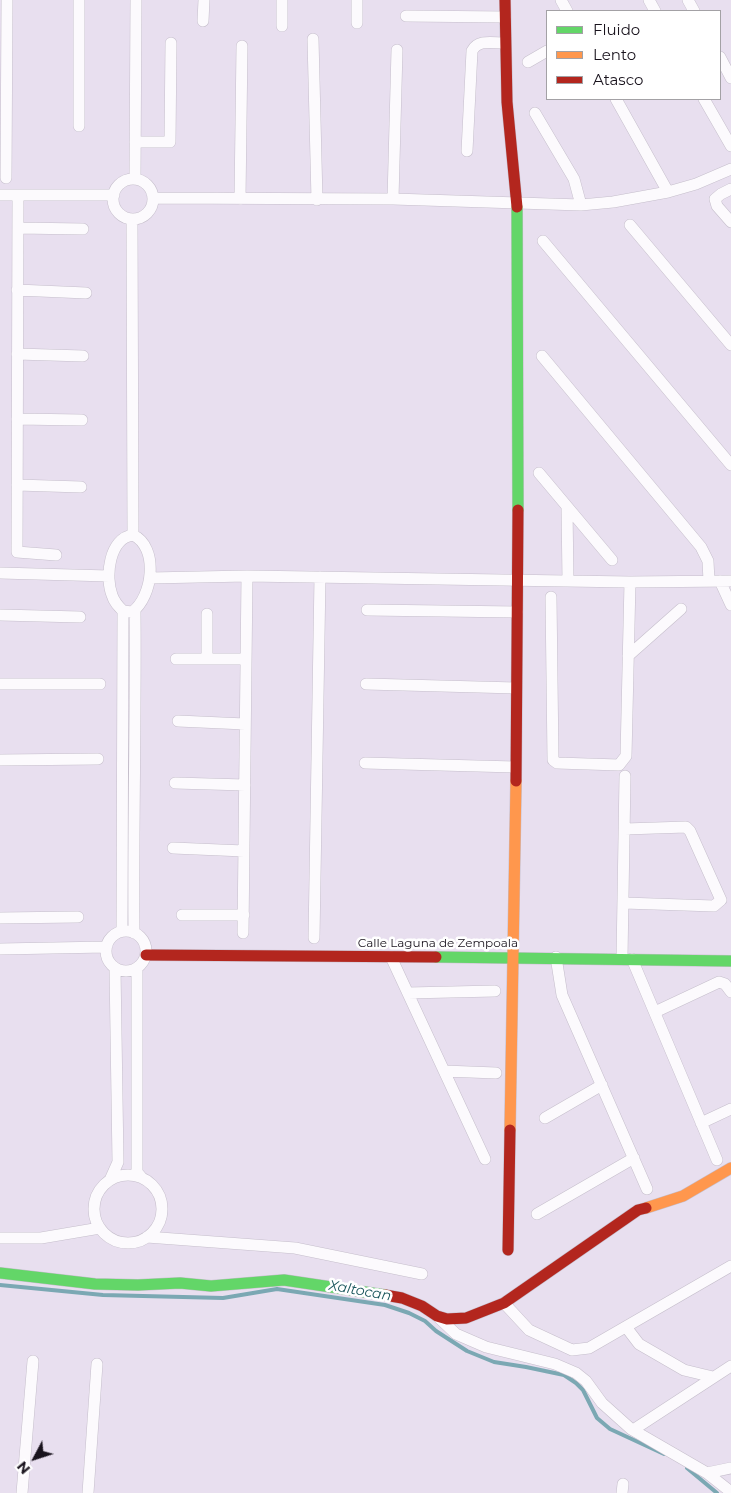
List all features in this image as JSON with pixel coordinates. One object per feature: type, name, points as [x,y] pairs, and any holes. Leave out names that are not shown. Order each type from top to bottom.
[{"type":"street","points":[[6,178],[7,0]]},
{"type":"street","points":[[79,0],[79,126]]},
{"type":"street","points":[[135,179],[136,0]]},
{"type":"street","points":[[203,22],[204,0]]},
{"type":"street","points":[[282,0],[282,26]]},
{"type":"street","points":[[357,0],[357,23]]},
{"type":"street","points":[[505,0],[504,43],[509,144],[517,203],[518,580],[514,956],[508,1250]]},
{"type":"street","points":[[406,16],[505,17]]},
{"type":"street","points":[[313,39],[317,200]]},
{"type":"street","points":[[135,142],[170,142],[171,43]]},
{"type":"street","points":[[467,151],[472,51],[474,46],[479,43],[504,43]]},
{"type":"street","points":[[240,199],[242,46]]},
{"type":"street","points":[[393,199],[397,50]]},
{"type":"street","points":[[528,62],[546,52]]},
{"type":"street","points":[[721,59],[731,78]]},
{"type":"street","points":[[617,100],[668,192]]},
{"type":"street","points":[[705,100],[731,146]]},
{"type":"street","points":[[536,113],[574,179],[581,205]]},
{"type":"street","points":[[153,198],[393,199],[581,205],[613,202],[668,192],[696,184],[731,169]]},
{"type":"street","points":[[135,179],[145,183],[152,192],[153,198],[151,209],[148,213],[138,219],[132,219],[118,211],[115,206],[114,195],[119,185],[135,179]]},
{"type":"street","points":[[731,189],[720,194],[715,199],[717,206],[731,222]]},
{"type":"street","points":[[0,195],[114,195]]},
{"type":"street","points":[[18,195],[17,552],[56,555]]},
{"type":"street","points":[[132,219],[133,536]]},
{"type":"street","points":[[630,226],[731,345]]},
{"type":"street","points":[[18,228],[83,229]]},
{"type":"street","points":[[543,241],[731,465]]},
{"type":"street","points":[[17,290],[86,293]]},
{"type":"street","points":[[17,354],[83,356]]},
{"type":"street","points":[[542,356],[701,547],[731,605]]},
{"type":"street","points":[[17,419],[82,420]]},
{"type":"street","points":[[540,473],[612,560]]},
{"type":"street","points":[[17,485],[81,487]]},
{"type":"street","points":[[567,506],[568,581]]},
{"type":"street","points":[[128,536],[133,536],[144,543],[148,557],[150,578],[144,599],[129,610],[117,605],[112,596],[109,576],[111,559],[115,549],[128,536]]},
{"type":"street","points":[[0,574],[109,576]]},
{"type":"street","points":[[150,578],[247,576],[630,582],[720,581]]},
{"type":"street","points":[[244,933],[247,576]]},
{"type":"street","points":[[314,938],[320,577]]},
{"type":"street","points":[[551,597],[552,754],[556,763],[618,765],[626,756],[630,582]]},
{"type":"street","points":[[628,656],[681,609]]},
{"type":"street","points":[[128,932],[129,610]]},
{"type":"street","points":[[367,610],[517,612]]},
{"type":"street","points":[[207,614],[207,659]]},
{"type":"street","points":[[0,616],[80,617]]},
{"type":"street","points":[[176,659],[246,660]]},
{"type":"street","points":[[0,684],[100,684]]},
{"type":"street","points":[[366,684],[516,688]]},
{"type":"street","points":[[178,721],[246,724]]},
{"type":"street","points":[[0,760],[98,759]]},
{"type":"street","points":[[365,763],[515,767]]},
{"type":"street","points":[[626,776],[624,903],[627,958],[655,1012],[718,1160]]},
{"type":"street","points":[[175,783],[245,785]]},
{"type":"street","points":[[624,903],[714,906],[721,900],[690,831],[686,827],[625,828]]},
{"type":"street","points":[[173,848],[244,851]]},
{"type":"street","points":[[182,915],[244,915]]},
{"type":"street","points":[[0,918],[78,917]]},
{"type":"street","points":[[128,932],[143,940],[146,947],[146,955],[143,962],[137,968],[130,971],[122,971],[114,968],[109,962],[106,955],[106,947],[109,940],[115,934],[128,932]]},
{"type":"street","points":[[0,949],[106,947]]},
{"type":"street","name":"Calle Laguna de Zempoala","points":[[146,955],[514,956],[731,961]]},
{"type":"street","points":[[390,957],[485,1159]]},
{"type":"street","points":[[556,957],[562,995],[647,1189]]},
{"type":"street","points":[[110,1180],[118,1162],[114,968]]},
{"type":"street","points":[[137,968],[137,1172],[156,1190],[162,1207],[159,1224],[147,1238]]},
{"type":"street","points":[[655,1012],[719,982],[729,988],[731,992]]},
{"type":"street","points":[[408,993],[495,991]]},
{"type":"street","points":[[444,1071],[496,1073]]},
{"type":"street","points":[[545,1118],[602,1085]]},
{"type":"street","points":[[701,1122],[731,1109]]},
{"type":"street","points":[[537,1214],[634,1158]]},
{"type":"street","points":[[437,1316],[448,1319],[466,1318],[504,1303],[638,1210],[683,1196],[731,1168]]},
{"type":"street","points":[[142,1178],[134,1175],[125,1175],[110,1180],[97,1194],[94,1203],[94,1212],[100,1228],[106,1235],[122,1243],[130,1243],[147,1238],[294,1248],[422,1274]]},
{"type":"street","points":[[0,1238],[41,1238],[100,1228]]},
{"type":"street","points":[[504,1303],[529,1330],[572,1350],[588,1348],[731,1266]]},
{"type":"street","points":[[0,1273],[95,1284],[138,1285],[180,1283],[211,1286],[284,1280],[402,1298],[422,1306],[437,1316],[456,1334],[486,1346],[555,1364],[576,1373],[586,1381],[602,1403],[633,1430],[707,1473],[731,1492]]},
{"type":"street","points":[[626,1327],[639,1344],[654,1353],[684,1370],[713,1377]]},
{"type":"street","points":[[22,1493],[33,1361]]},
{"type":"street","points":[[88,1493],[97,1364]]},
{"type":"street","points":[[633,1430],[731,1366]]},
{"type":"street","points":[[707,1473],[731,1468]]},
{"type":"waterway","name":"Xaltocan","points":[[0,1285],[103,1295],[223,1298],[277,1289],[385,1305],[425,1321],[436,1331],[467,1351],[494,1362],[564,1375],[583,1390],[597,1418],[610,1429],[664,1454]]},
{"type":"waterway","name":"Xaltocan","points":[[687,1468],[717,1493]]},
{"type":"traffic: fast","points":[[517,207],[518,510]]},
{"type":"traffic: fast","points":[[436,957],[731,961]]},
{"type":"traffic: fast","points":[[0,1273],[95,1284],[138,1285],[180,1283],[211,1286],[284,1280],[385,1295]]},
{"type":"traffic: slow","points":[[510,1130],[516,781]]},
{"type":"traffic: slow","points":[[646,1208],[683,1196],[731,1168]]},
{"type":"traffic: jam","points":[[505,0],[507,102],[517,207]]},
{"type":"traffic: jam","points":[[516,781],[518,510]]},
{"type":"traffic: jam","points":[[146,955],[436,957]]},
{"type":"traffic: jam","points":[[508,1250],[510,1130]]},
{"type":"traffic: jam","points":[[385,1295],[402,1298],[422,1306],[437,1316],[447,1319],[466,1318],[504,1303],[638,1210],[646,1208]]}]
